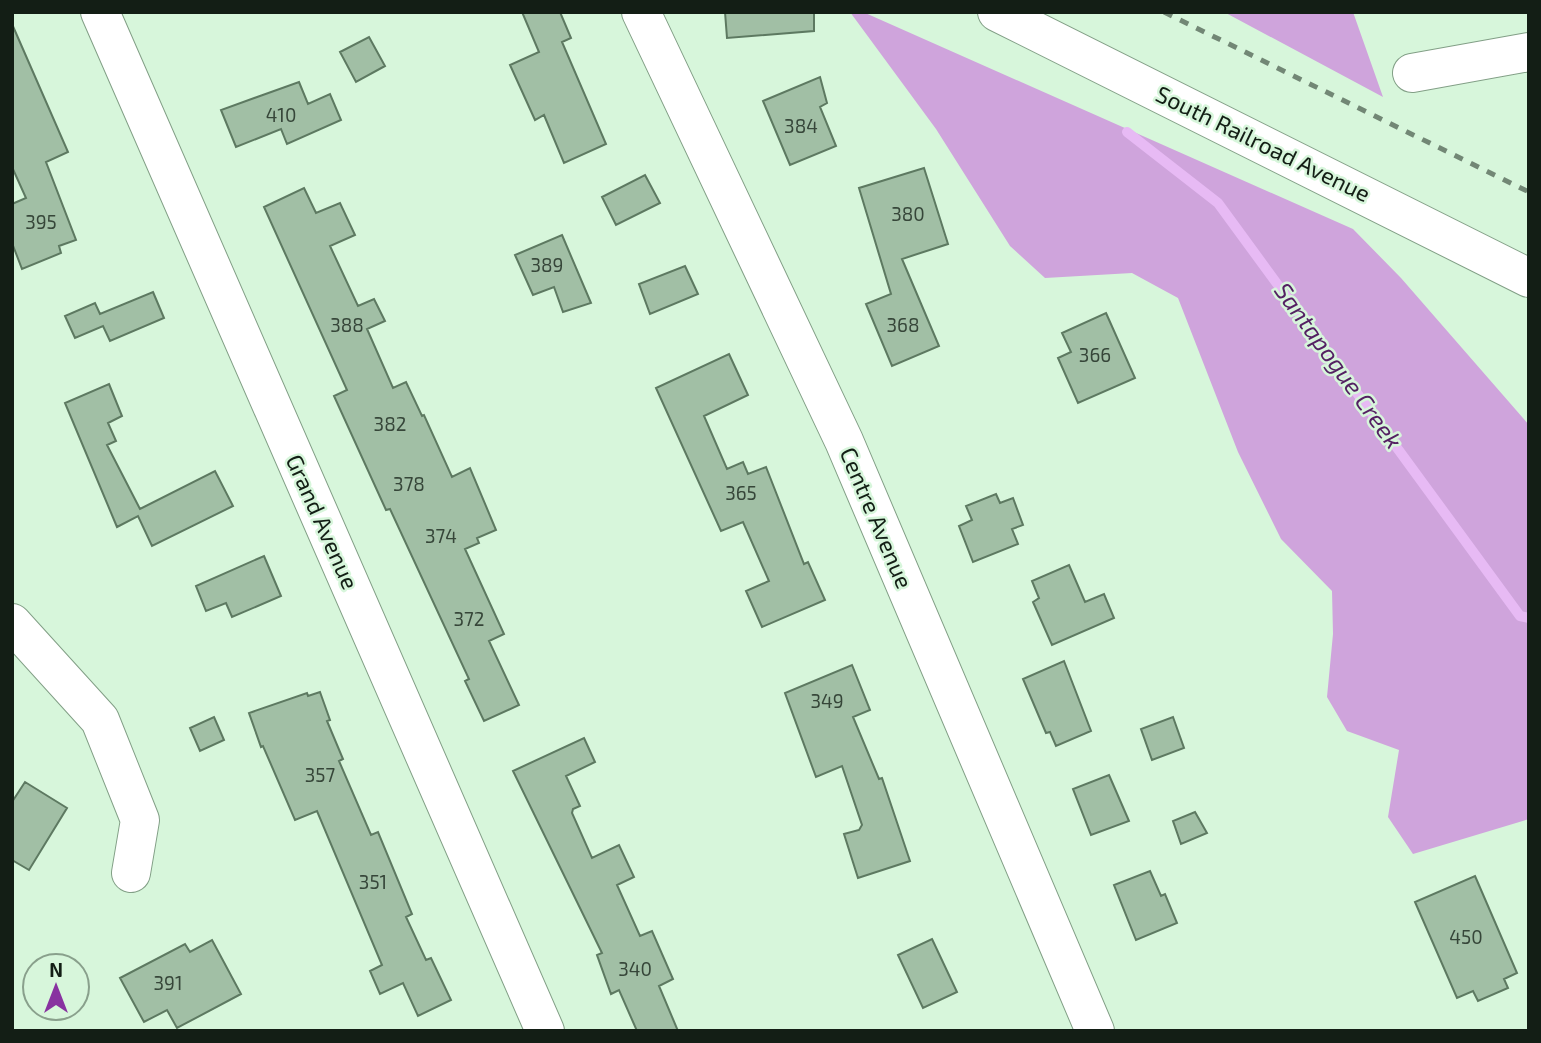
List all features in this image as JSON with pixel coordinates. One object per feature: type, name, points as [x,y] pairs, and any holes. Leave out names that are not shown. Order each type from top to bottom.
[{"type":"street","name":"Grand Avenue","points":[[100,12],[545,1031]]},
{"type":"street","name":"Centre Avenue","points":[[641,12],[844,442],[1095,1031]]},
{"type":"street","name":"South Railroad Avenue","points":[[997,12],[1529,278]]},
{"type":"street","points":[[1412,73],[1529,52]]},
{"type":"street","points":[[12,623],[100,720],[140,820],[131,873]]},
{"type":"shaded area","points":[[850,12],[863,12],[1353,229],[1401,278],[1529,425],[1529,819],[1413,854],[1388,817],[1399,750],[1347,731],[1327,697],[1333,634],[1332,591],[1281,539],[1238,452],[1178,298],[1132,273],[1045,278],[1010,246],[936,129]]},
{"type":"shaded area","points":[[1224,12],[1353,12],[1383,97]]},
{"type":"building","points":[[522,12],[560,12],[571,38],[562,42],[606,144],[564,163],[544,115],[535,120],[510,65],[539,52]]},
{"type":"building","points":[[725,12],[814,12],[814,31],[727,38]]},
{"type":"building","points":[[12,24],[68,152],[46,162],[76,240],[59,246],[61,253],[22,269],[12,243],[12,204],[26,198],[12,167]]},
{"type":"building","points":[[369,37],[385,66],[356,82],[340,52]]},
{"type":"building","points":[[820,77],[827,103],[820,107],[836,146],[790,165],[763,101]]},
{"type":"building","points":[[299,82],[308,104],[330,94],[341,120],[287,144],[281,129],[236,147],[221,110]]},
{"type":"building","points":[[924,168],[948,244],[902,259],[939,346],[892,366],[866,304],[891,294],[859,188]]},
{"type":"building","points":[[645,175],[660,203],[616,225],[602,197]]},
{"type":"building","points":[[304,188],[316,213],[340,203],[355,235],[330,246],[358,306],[374,299],[385,321],[367,329],[393,388],[406,382],[452,477],[470,468],[496,530],[477,538],[479,543],[465,549],[504,634],[489,641],[519,705],[484,721],[465,681],[469,679],[390,509],[386,510],[334,396],[347,390],[264,207]]},
{"type":"building","points":[[562,235],[591,303],[563,312],[554,287],[533,295],[515,255]]},
{"type":"building","points":[[685,266],[698,294],[650,314],[639,284]]},
{"type":"building","points":[[153,292],[164,318],[110,341],[103,326],[75,338],[65,316],[95,303],[100,314]]},
{"type":"building","points":[[1106,313],[1135,378],[1078,403],[1058,358],[1071,352],[1062,333]]},
{"type":"building","points":[[729,354],[748,395],[704,416],[727,469],[743,462],[748,474],[766,467],[804,564],[808,562],[825,600],[762,627],[746,591],[769,581],[743,522],[721,531],[656,388]]},
{"type":"building","points":[[109,384],[122,416],[108,423],[116,441],[107,445],[140,509],[215,471],[233,506],[152,546],[138,516],[117,527],[65,403]]},
{"type":"building","points":[[996,494],[1000,503],[1013,498],[1023,525],[1012,529],[1018,544],[973,562],[959,526],[972,520],[966,506]]},
{"type":"building","points":[[264,556],[281,596],[232,617],[226,603],[206,611],[196,586]]},
{"type":"building","points":[[1069,565],[1085,602],[1104,594],[1114,618],[1052,645],[1033,602],[1039,598],[1032,581]]},
{"type":"building","points":[[1064,661],[1091,731],[1056,746],[1050,732],[1046,733],[1023,679]]},
{"type":"building","points":[[852,665],[870,710],[853,717],[879,779],[882,778],[910,861],[858,878],[844,834],[859,830],[862,825],[842,766],[816,777],[785,693]]},
{"type":"building","points":[[320,692],[330,720],[327,721],[343,759],[339,761],[371,835],[378,832],[412,914],[406,917],[426,960],[431,958],[451,1000],[418,1016],[403,983],[380,994],[370,971],[382,965],[317,811],[295,820],[263,746],[261,747],[249,713],[307,693],[308,696]]},
{"type":"building","points":[[214,717],[224,740],[200,751],[190,728]]},
{"type":"building","points":[[1173,717],[1184,748],[1152,760],[1141,729]]},
{"type":"building","points":[[584,738],[595,762],[566,776],[580,806],[573,809],[572,813],[592,858],[619,845],[634,877],[617,885],[640,936],[652,931],[673,979],[659,986],[678,1031],[637,1031],[619,990],[611,994],[597,955],[602,953],[513,771]]},
{"type":"building","points":[[1109,775],[1129,821],[1091,835],[1073,789]]},
{"type":"building","points":[[25,782],[67,808],[29,870],[12,860],[12,802]]},
{"type":"building","points":[[1195,812],[1207,833],[1181,844],[1173,821]]},
{"type":"building","points":[[1150,871],[1161,896],[1165,894],[1177,923],[1136,940],[1114,885]]},
{"type":"building","points":[[1475,876],[1517,973],[1504,979],[1508,988],[1478,1001],[1473,991],[1457,998],[1415,902]]},
{"type":"building","points":[[932,939],[957,992],[923,1008],[898,955]]},
{"type":"building","points":[[212,940],[241,994],[177,1028],[167,1010],[144,1022],[120,978],[185,944],[190,952]]},
{"type":"waterway","name":"Santapogue Creek","points":[[1127,132],[1218,203],[1520,616],[1529,618]]},
{"type":"railway","points":[[1164,12],[1529,192]]}]
